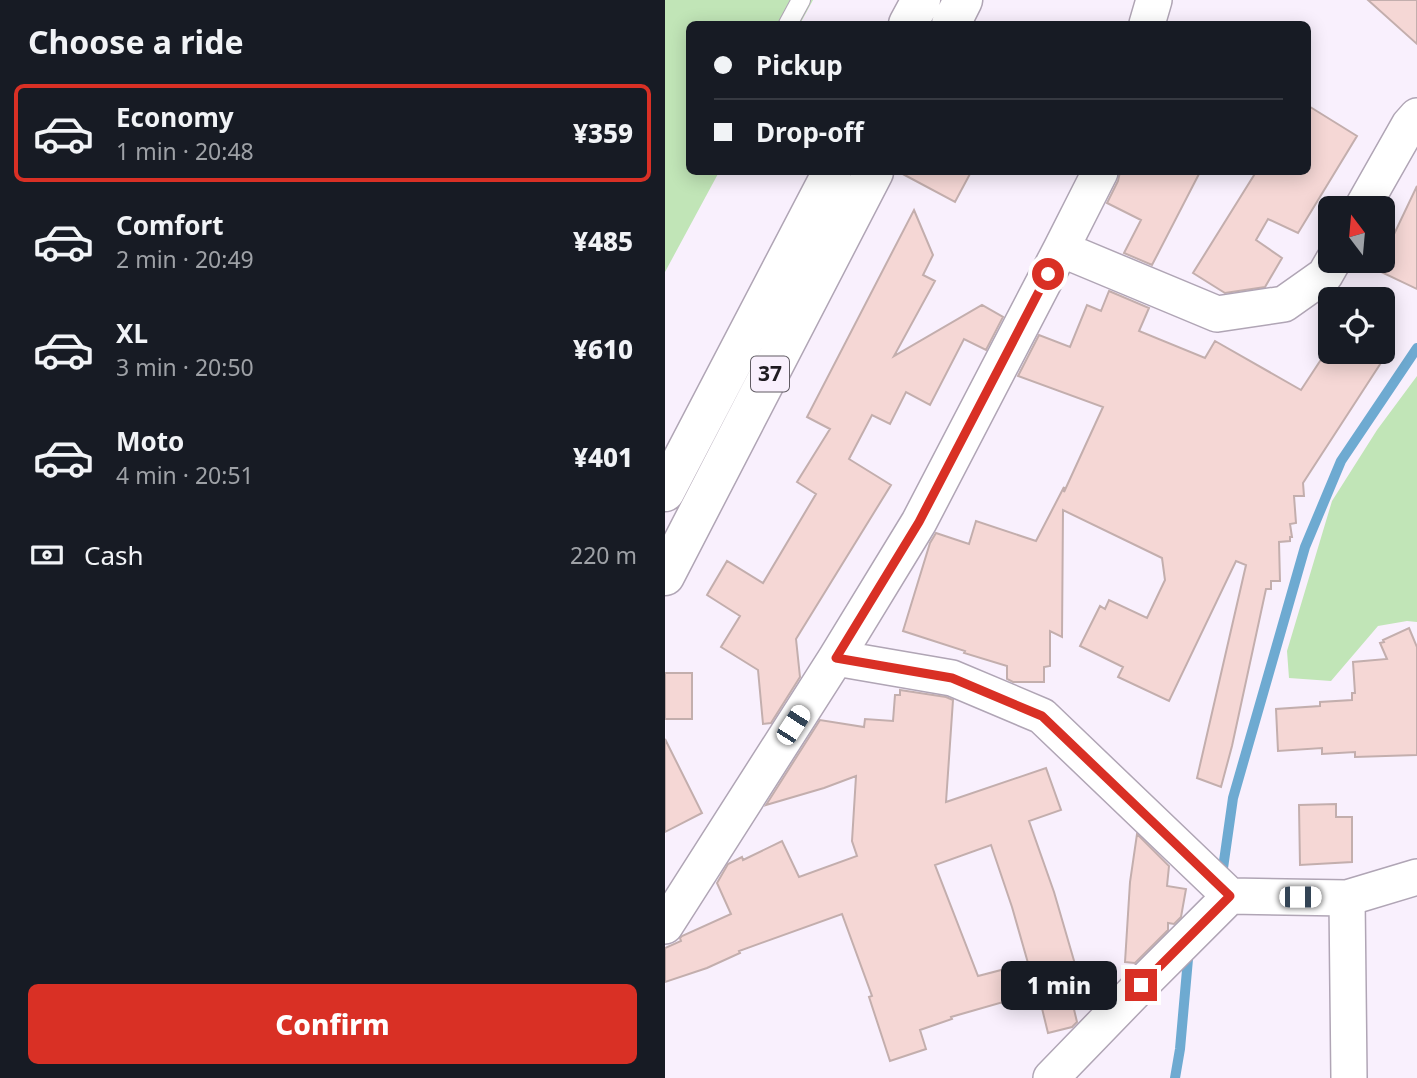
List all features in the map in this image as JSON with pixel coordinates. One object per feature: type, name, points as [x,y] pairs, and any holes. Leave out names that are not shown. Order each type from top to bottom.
[{"type":"main road","points":[[910,21],[921,0]]},
{"type":"main road","points":[[952,21],[963,0]]},
{"type":"main road","name":"37","points":[[665,492],[830,175]]},
{"type":"main road","name":"37","points":[[665,576],[872,175]]},
{"type":"street","points":[[1148,21],[1154,0]]},
{"type":"street","points":[[1369,196],[1409,125],[1417,116]]},
{"type":"street","points":[[665,926],[836,658],[919,522],[1098,175]]},
{"type":"street","points":[[1061,249],[1217,314],[1284,304],[1326,273]]},
{"type":"street","points":[[836,658],[952,678],[1042,716],[1230,896],[1347,898],[1417,877]]},
{"type":"street","points":[[1051,1078],[1230,896]]},
{"type":"street","points":[[1347,898],[1349,1078]]},
{"type":"lane","points":[[790,21],[801,0]]},
{"type":"green space","points":[[665,0],[813,0],[802,21],[686,21],[686,175],[717,175],[665,272]]},
{"type":"green space","points":[[1417,376],[1417,622],[1378,626],[1331,681],[1289,678],[1287,651],[1332,501],[1377,430]]},
{"type":"building","points":[[1368,0],[1417,0],[1417,44]]},
{"type":"building","points":[[1311,107],[1357,136],[1321,196],[1318,196],[1298,233],[1268,219],[1256,240],[1282,258],[1265,287],[1225,293],[1193,273],[1254,175],[1311,175]]},
{"type":"building","points":[[905,175],[969,175],[955,202]]},
{"type":"building","points":[[1119,175],[1198,175],[1152,265],[1124,253],[1141,220],[1107,203]]},
{"type":"building","points":[[1417,186],[1417,289],[1383,273],[1395,273],[1395,232]]},
{"type":"building","points":[[914,210],[933,255],[923,275],[935,281],[894,356],[982,305],[1003,317],[986,350],[964,339],[930,405],[906,392],[890,424],[872,415],[849,459],[891,485],[796,639],[800,677],[771,723],[763,724],[758,670],[721,647],[740,616],[707,595],[727,561],[763,583],[816,494],[797,482],[830,429],[807,417]]},
{"type":"building","points":[[1109,291],[1149,308],[1139,331],[1205,358],[1215,341],[1301,390],[1318,364],[1380,364],[1303,483],[1304,496],[1294,496],[1296,523],[1290,524],[1290,541],[1279,542],[1280,581],[1271,581],[1271,589],[1266,589],[1221,787],[1197,778],[1246,565],[1236,561],[1169,701],[1118,677],[1123,667],[1080,646],[1100,606],[1105,609],[1109,600],[1147,618],[1165,580],[1162,558],[1063,510],[1062,637],[1050,631],[1050,666],[1044,667],[1044,682],[1013,682],[1007,679],[1007,666],[903,631],[930,543],[936,533],[969,544],[976,521],[1036,541],[1064,487],[1064,492],[1103,407],[1018,376],[1039,335],[1070,347],[1087,305],[1101,311]]},
{"type":"building","points":[[1409,628],[1417,647],[1417,755],[1355,757],[1355,752],[1322,754],[1322,748],[1278,751],[1276,709],[1320,706],[1320,702],[1352,700],[1352,693],[1355,693],[1353,662],[1387,659],[1380,643]]},
{"type":"building","points":[[665,673],[692,673],[692,719],[665,719]]},
{"type":"building","points":[[900,690],[953,700],[946,802],[1046,768],[1061,810],[1029,821],[1054,892],[1077,971],[1081,998],[1072,1001],[1077,1022],[1072,1027],[1048,1033],[1038,992],[951,1017],[952,1019],[920,1030],[926,1049],[890,1061],[869,997],[872,996],[842,914],[739,951],[740,953],[707,968],[665,982],[665,948],[681,941],[682,936],[731,914],[717,883],[728,864],[742,857],[743,860],[782,841],[799,877],[857,856],[852,841],[856,776],[766,805],[820,720],[864,727],[865,719],[893,721],[895,695],[900,695]],"holes":[[[991,845],[1028,963],[978,976],[935,865]]]},
{"type":"building","points":[[665,739],[702,813],[665,832]]},
{"type":"building","points":[[1336,804],[1336,817],[1352,817],[1352,862],[1300,865],[1299,805]]},
{"type":"building","points":[[1137,834],[1169,866],[1167,886],[1186,889],[1181,917],[1174,924],[1168,923],[1168,930],[1135,963],[1125,962],[1130,882]]},
{"type":"waterway","points":[[1223,868],[1233,798],[1305,547],[1341,461],[1417,348]]},
{"type":"waterway","points":[[1175,1078],[1188,959]]},
{"type":"route","points":[[1048,274],[919,522],[836,658],[952,678],[1042,716],[1230,896],[1141,985]]}]
